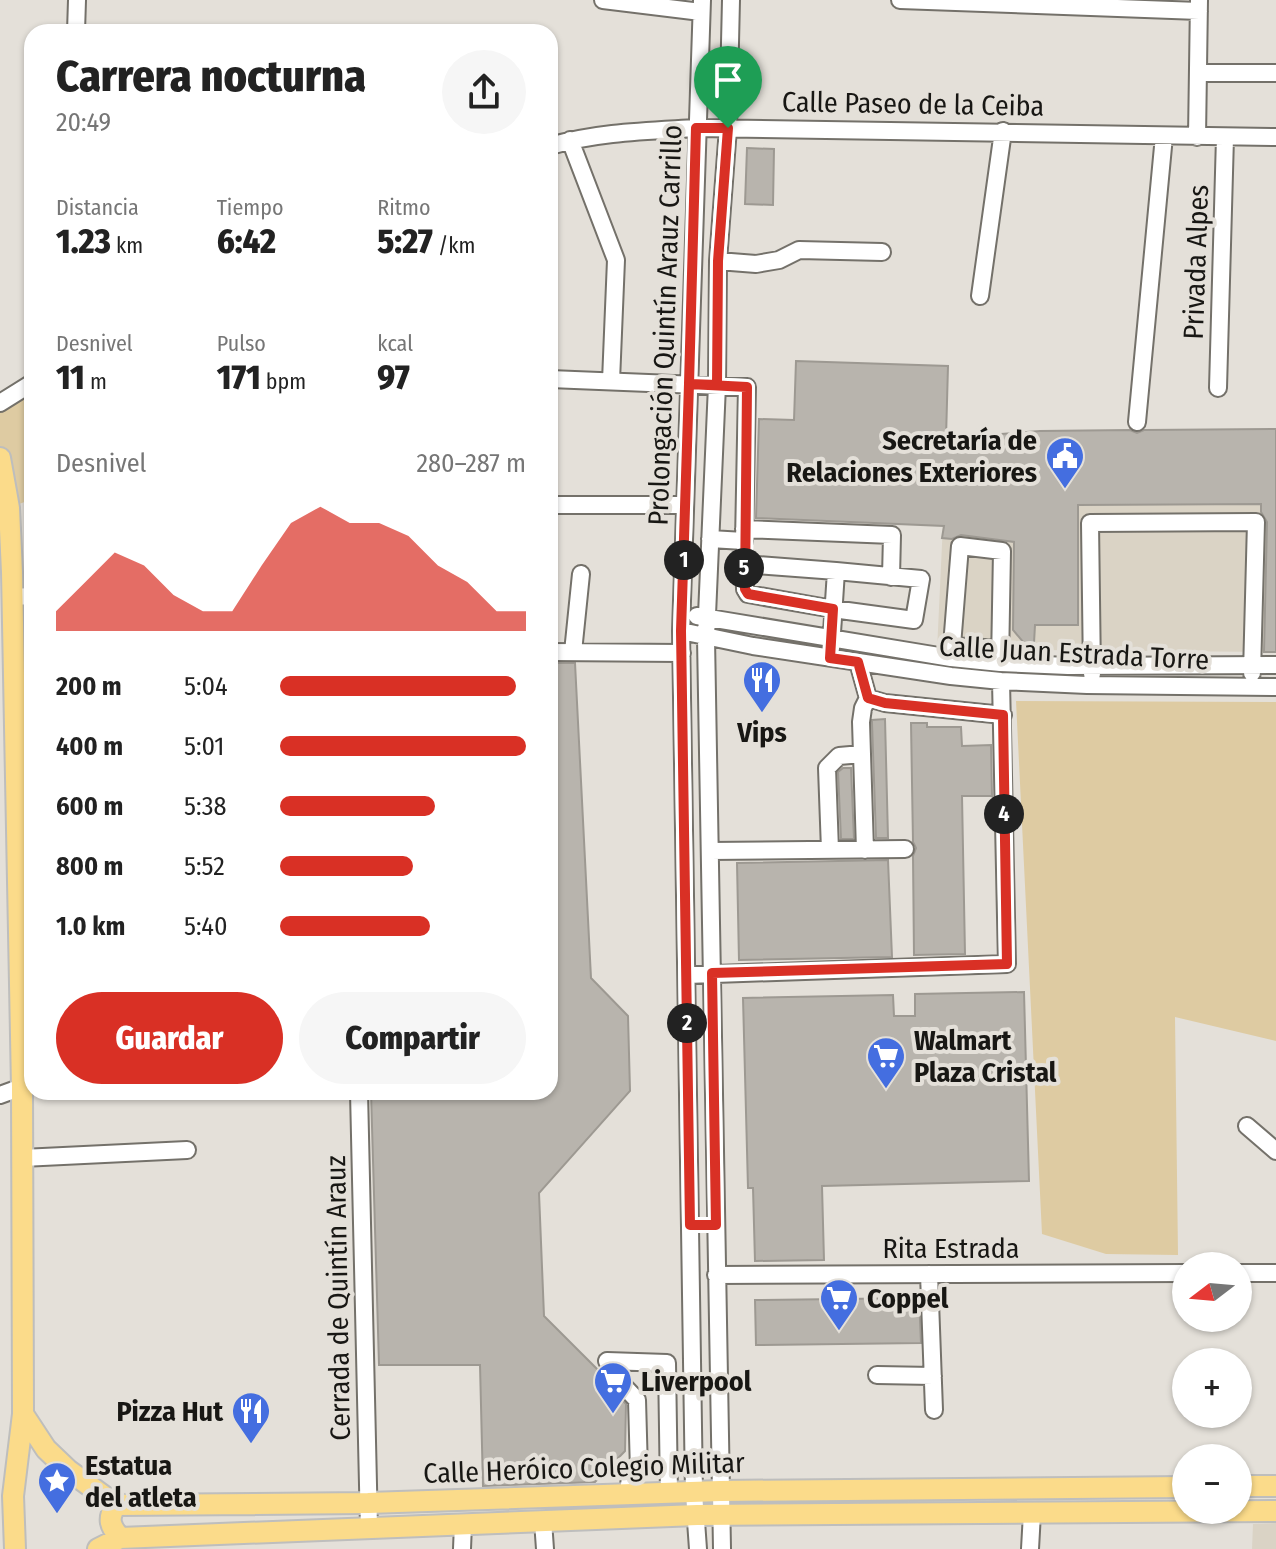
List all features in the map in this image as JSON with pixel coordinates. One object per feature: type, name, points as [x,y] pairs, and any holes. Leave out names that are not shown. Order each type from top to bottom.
[{"type":"main road","points":[[0,458],[9,508],[6,574],[22,596],[23,1414],[13,1496],[15,1549]]},
{"type":"main road","points":[[23,1414],[46,1449],[116,1505],[109,1520],[111,1528],[120,1538]]},
{"type":"main road","points":[[1252,1486],[1276,1486]]},
{"type":"main road","name":"Calle Heróico Colegio Militar","points":[[116,1505],[368,1503],[720,1491],[1172,1487]]},
{"type":"main road","name":"Calle Heróico Colegio Militar","points":[[98,1549],[120,1538],[196,1542],[369,1528],[697,1515],[1276,1511]]},
{"type":"street","points":[[76,24],[77,0]]},
{"type":"street","points":[[603,0],[702,6]]},
{"type":"street","name":"Prolongación Quintín Arauz Carrillo","points":[[722,1549],[706,638],[717,385],[718,261],[728,128],[731,0]]},
{"type":"street","points":[[900,0],[1199,6],[1197,137]]},
{"type":"street","name":"Prolongación Quintín Arauz Carrillo","points":[[698,1549],[694,1493],[682,623],[702,6]]},
{"type":"street","points":[[1199,73],[1276,73]]},
{"type":"street","name":"Calle Paseo de la Ceiba","points":[[558,144],[696,128],[1276,137]]},
{"type":"street","points":[[980,296],[1003,131]]},
{"type":"street","points":[[1137,422],[1164,136]]},
{"type":"street","name":"Privada Alpes","points":[[1218,388],[1225,137]]},
{"type":"street","points":[[570,140],[616,260],[611,381]]},
{"type":"street","points":[[718,261],[756,264],[779,260],[799,250],[882,252]]},
{"type":"street","points":[[558,379],[747,387],[744,564],[748,594],[914,620],[921,579],[744,564]]},
{"type":"street","points":[[0,403],[24,388]]},
{"type":"street","points":[[558,505],[685,505]]},
{"type":"street","points":[[1092,685],[1090,523],[1256,522],[1251,687]]},
{"type":"street","points":[[710,539],[744,535],[892,535],[891,577]]},
{"type":"street","points":[[952,652],[960,546],[1002,551],[1000,656]]},
{"type":"street","points":[[830,658],[836,571]]},
{"type":"street","points":[[573,652],[581,574]]},
{"type":"street","name":"Calle Juan Estrada Torre","points":[[682,623],[707,617],[832,639],[1091,666],[1276,665]]},
{"type":"street","name":"Calle Juan Estrada Torre","points":[[682,623],[706,638],[1001,681],[1276,687]]},
{"type":"street","points":[[558,652],[682,653]]},
{"type":"street","points":[[858,662],[868,698],[861,722],[865,850]]},
{"type":"street","points":[[687,975],[1007,964],[1001,681]]},
{"type":"street","points":[[868,698],[885,703],[1003,715]]},
{"type":"street","points":[[830,850],[827,768],[839,756],[862,754]]},
{"type":"street","points":[[684,794],[709,793]]},
{"type":"street","points":[[710,851],[905,849]]},
{"type":"street","points":[[0,1095],[22,1087]]},
{"type":"street","name":"Cerrada de Quintín Arauz","points":[[359,1100],[369,1528]]},
{"type":"street","points":[[1247,1126],[1276,1151]]},
{"type":"street","points":[[22,1158],[187,1150]]},
{"type":"street","points":[[690,1225],[716,1225]]},
{"type":"street","name":"Rita Estrada","points":[[716,1275],[1172,1273]]},
{"type":"street","points":[[1252,1273],[1276,1273]]},
{"type":"street","points":[[929,1274],[934,1410]]},
{"type":"street","points":[[628,1495],[629,1480],[632,1474],[639,1471],[637,1400],[612,1372],[607,1361],[667,1363],[669,1494]]},
{"type":"street","points":[[877,1375],[933,1376]]},
{"type":"street","points":[[1030,1549],[1032,1513]]},
{"type":"street","points":[[543,1521],[545,1549]]},
{"type":"street","points":[[462,1549],[463,1524]]},
{"type":"shaded area","points":[[24,389],[24,502],[9,508],[0,458],[0,403]]},
{"type":"shaded area","points":[[1276,429],[1276,652],[1035,650],[1034,658],[937,651],[947,438],[1040,431]]},
{"type":"shaded area","points":[[1016,701],[1276,702],[1276,1041],[1175,1017],[1178,1252],[1172,1252],[1172,1255],[1106,1254],[1042,1234]]},
{"type":"shaded area","points":[[1276,1523],[1276,1549],[1252,1549],[1253,1524]]},
{"type":"building","points":[[747,148],[774,149],[773,205],[745,204]]},
{"type":"building","points":[[796,361],[948,366],[946,438],[1040,431],[1130,430],[1137,433],[1144,430],[1276,429],[1276,652],[1264,652],[1267,522],[1261,512],[1261,504],[1078,505],[1078,625],[1035,625],[1034,643],[1024,643],[1013,630],[1014,542],[961,535],[952,539],[942,538],[944,526],[756,518],[759,419],[794,420]]},
{"type":"building","points":[[558,663],[575,663],[591,978],[628,1016],[630,1091],[539,1193],[544,1316],[600,1372],[626,1404],[625,1451],[595,1482],[483,1486],[480,1365],[379,1365],[371,1100],[558,1100]]},
{"type":"building","points":[[885,719],[888,838],[876,838],[872,720]]},
{"type":"building","points":[[911,723],[927,723],[927,727],[961,727],[962,746],[991,745],[992,796],[962,796],[965,954],[914,955],[913,856],[916,848],[913,842]]},
{"type":"building","points":[[851,768],[854,839],[841,839],[838,772]]},
{"type":"building","points":[[888,860],[892,957],[739,960],[737,863]]},
{"type":"building","name":"Walmart Plaza Cristal","points":[[1024,992],[1029,1181],[822,1186],[824,1260],[755,1261],[753,1188],[748,1188],[743,998],[893,995],[894,1016],[915,1016],[915,994]]},
{"type":"building","name":"Coppel","points":[[919,1298],[921,1343],[756,1345],[755,1300]]},
{"type":"place","name":"Secretaría de Relaciones Exteriores","points":[[1065,490]]},
{"type":"place","name":"Vips","points":[[762,714]]},
{"type":"place","name":"Walmart Plaza Cristal","points":[[886,1090]]},
{"type":"place","name":"Coppel","points":[[839,1332]]},
{"type":"place","name":"Liverpool","points":[[613,1415]]},
{"type":"place","name":"Pizza Hut","points":[[251,1445]]},
{"type":"place","name":"Estatua del atleta","points":[[57,1515]]},
{"type":"route","points":[[728,128],[696,128],[689,384],[747,387],[745,589],[748,594],[833,609],[830,658],[858,662],[868,698],[885,703],[1003,715],[1007,964],[712,973],[716,1225],[690,1225],[681,631],[689,384],[717,385],[718,261],[728,128]]}]
